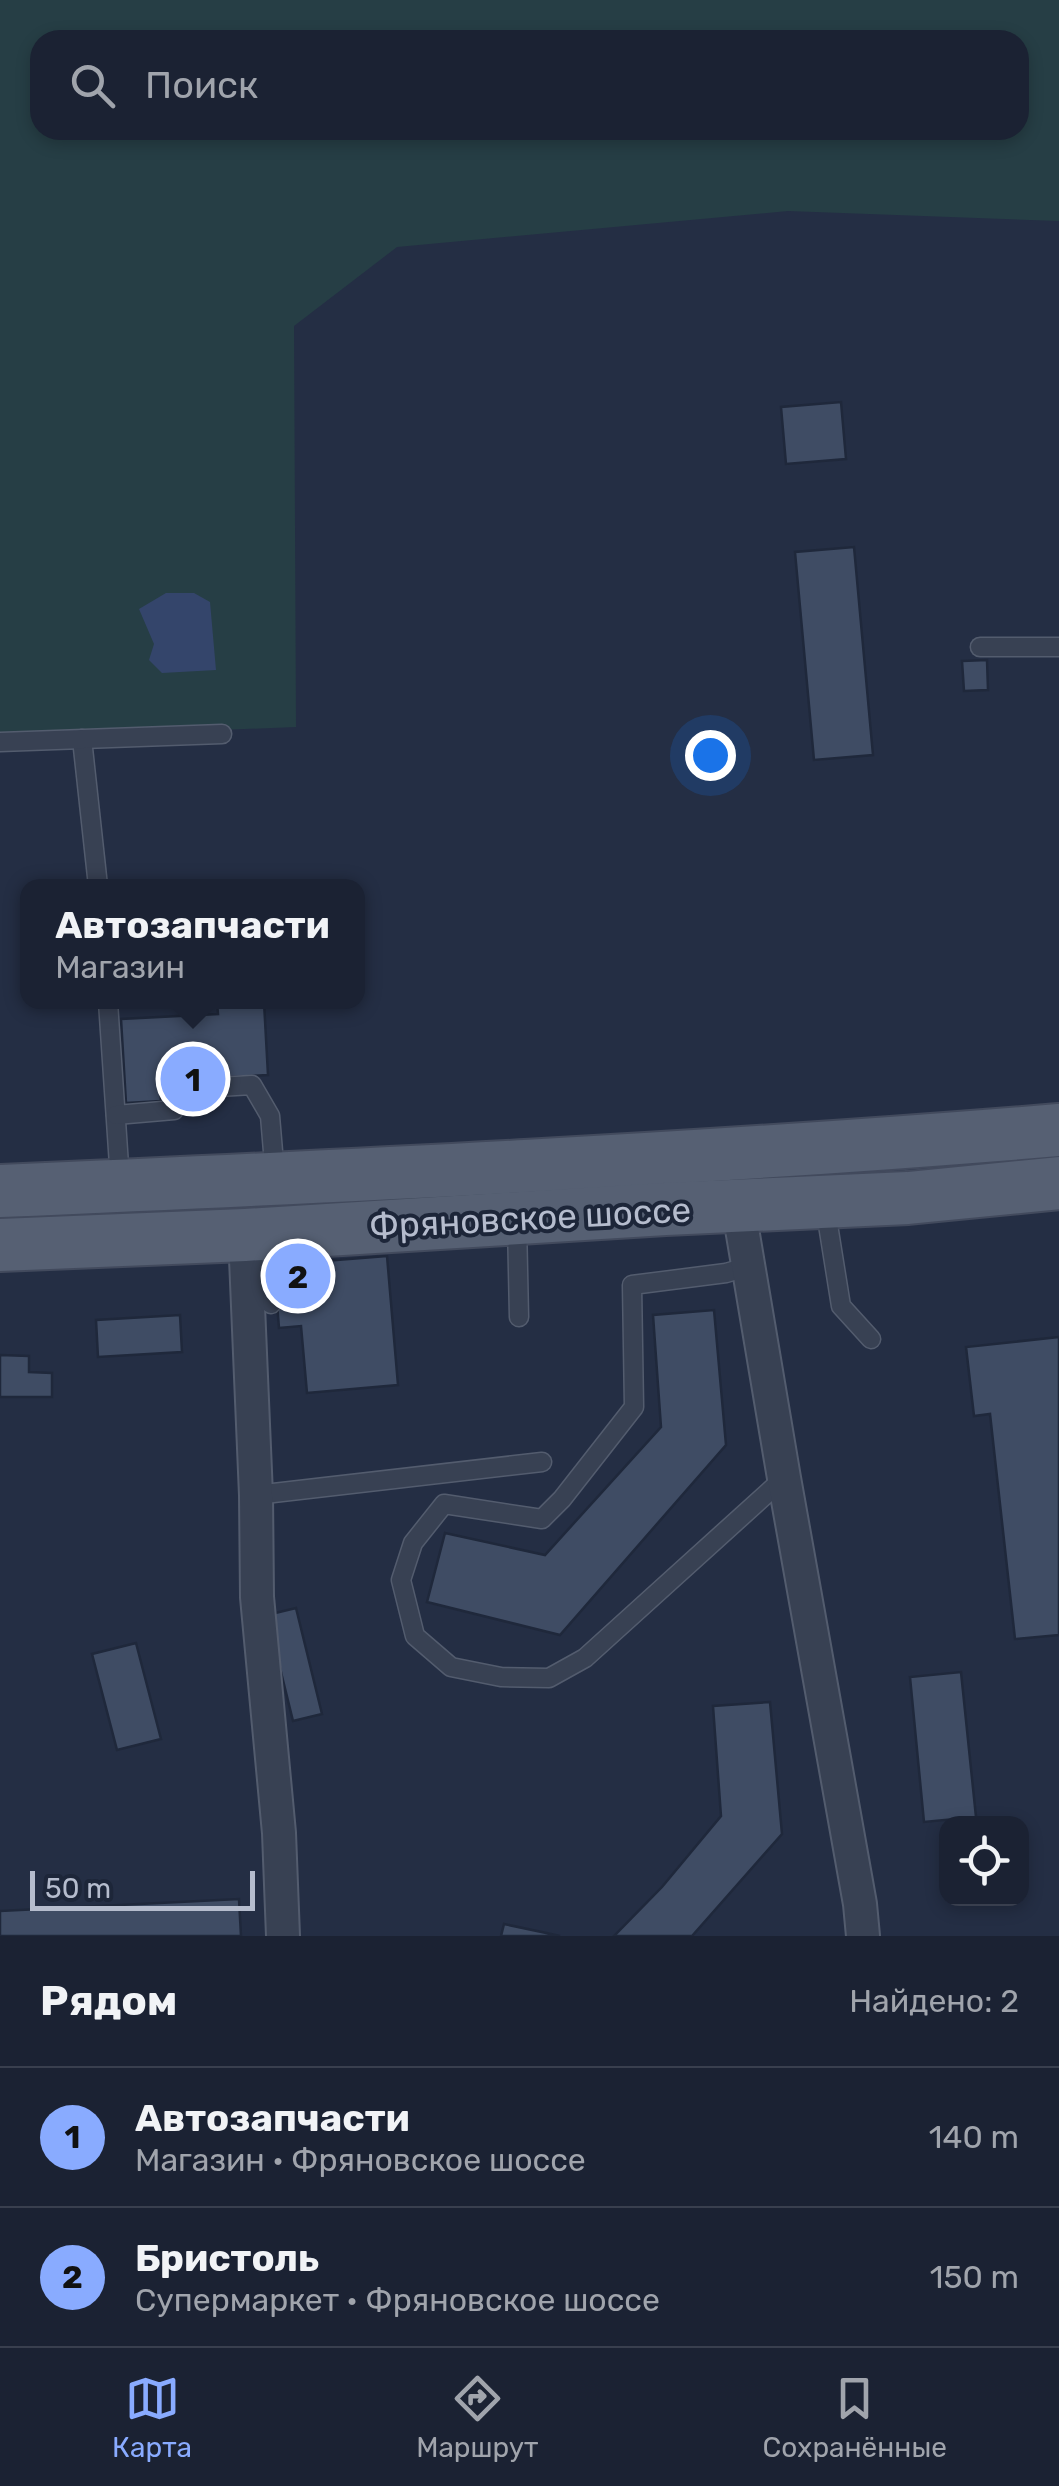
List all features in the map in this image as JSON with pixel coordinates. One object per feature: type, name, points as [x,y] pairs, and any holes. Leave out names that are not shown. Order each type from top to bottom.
[{"type":"main road","name":"Фряновское шоссе","points":[[0,1191],[614,1161],[1059,1130]]},
{"type":"main road","name":"Фряновское шоссе","points":[[0,1245],[254,1275],[517,1218],[908,1198],[1059,1183]]},
{"type":"main road","points":[[908,1198],[1059,1212]]},
{"type":"street","points":[[738,1205],[863,1936]]},
{"type":"street","points":[[254,1275],[257,1596],[279,1832],[284,1936]]},
{"type":"lane","points":[[980,647],[1059,647]]},
{"type":"lane","points":[[0,742],[222,734]]},
{"type":"lane","points":[[82,739],[97,879]]},
{"type":"lane","points":[[108,1009],[121,1186]]},
{"type":"lane","points":[[116,1115],[174,1110],[186,1089],[252,1086],[270,1116],[276,1180]]},
{"type":"lane","points":[[824,1201],[841,1306],[871,1339]]},
{"type":"lane","points":[[517,1218],[519,1316]]},
{"type":"lane","points":[[750,1266],[726,1273],[632,1285],[634,1407],[562,1500],[542,1519],[444,1504],[413,1543],[401,1580],[415,1636],[451,1667],[500,1677],[548,1678],[585,1658],[784,1478]]},
{"type":"lane","points":[[256,1495],[542,1462]]},
{"type":"shaded area","points":[[0,0],[1059,0],[1059,221],[788,211],[397,247],[294,326],[296,727],[0,739]]},
{"type":"water","points":[[166,593],[194,593],[210,602],[216,670],[162,673],[149,660],[154,644],[139,609]]},
{"type":"building","points":[[841,402],[846,459],[786,464],[781,407]]},
{"type":"building","points":[[854,547],[873,755],[814,760],[795,552]]},
{"type":"building","points":[[987,660],[988,690],[964,691],[962,661]]},
{"type":"building","points":[[218,1009],[264,1009],[268,1075],[160,1081],[161,1101],[126,1103],[121,1019],[218,1014]]},
{"type":"building","points":[[387,1256],[398,1385],[307,1393],[301,1326],[279,1328],[274,1265]]},
{"type":"building","points":[[714,1310],[726,1445],[560,1635],[427,1602],[445,1533],[545,1555],[661,1427],[653,1315]]},
{"type":"building","points":[[180,1315],[182,1352],[98,1357],[96,1320]]},
{"type":"building","points":[[1059,1337],[1059,1635],[1015,1639],[990,1414],[974,1416],[966,1347]]},
{"type":"building","points":[[0,1355],[29,1356],[29,1372],[52,1373],[52,1397],[0,1397]]},
{"type":"building","points":[[296,1608],[322,1714],[293,1721],[267,1615]]},
{"type":"building","points":[[136,1643],[161,1739],[117,1750],[92,1654]]},
{"type":"building","points":[[961,1672],[976,1816],[939,1816],[939,1821],[924,1822],[910,1677]]},
{"type":"building","points":[[770,1702],[782,1834],[692,1936],[614,1936],[662,1887],[721,1816],[713,1706]]},
{"type":"building","points":[[239,1899],[241,1936],[0,1936],[0,1911]]},
{"type":"building","points":[[504,1924],[551,1934],[560,1936],[501,1936]]},
{"type":"place","name":"Автозапчасти","points":[[193,1079]]},
{"type":"place","name":"Бристоль","points":[[298,1276]]}]
